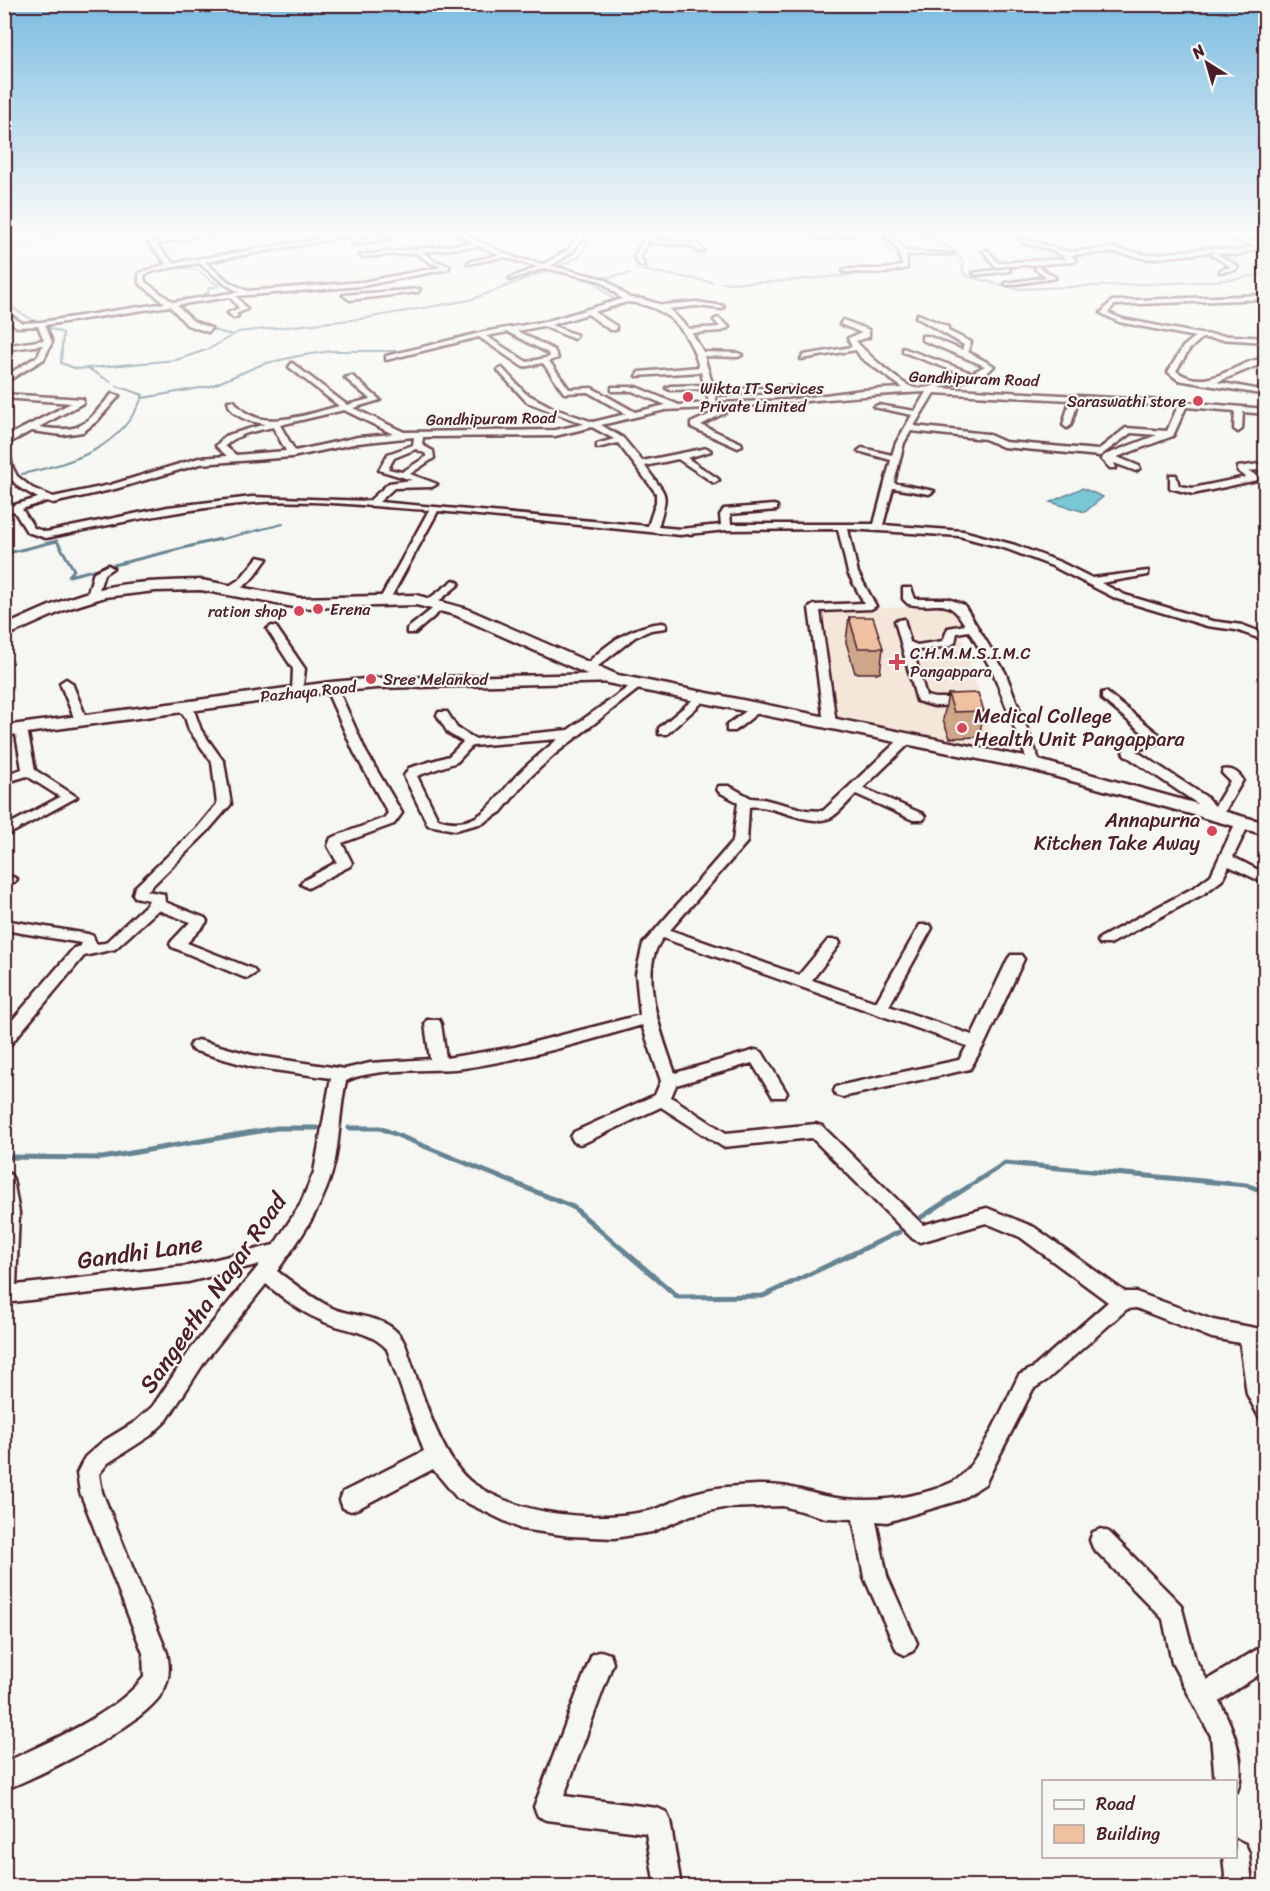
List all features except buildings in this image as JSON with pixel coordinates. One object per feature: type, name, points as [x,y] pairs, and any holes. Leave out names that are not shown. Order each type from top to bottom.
[{"type":"main road","points":[[4,632],[61,606],[92,596],[155,586],[201,585],[267,599],[299,603],[384,599],[436,604],[613,679],[1035,765],[1266,829]]},
{"type":"street","points":[[16,321],[20,324],[41,324],[57,321]]},
{"type":"street","points":[[188,321],[208,330]]},
{"type":"street","points":[[389,358],[480,335],[555,321]]},
{"type":"street","points":[[603,321],[613,328]]},
{"type":"street","points":[[676,321],[687,331],[701,354],[709,390],[709,405],[722,412],[694,424],[738,445]]},
{"type":"street","points":[[687,331],[722,329],[725,327],[719,321]]},
{"type":"street","points":[[932,321],[945,329],[944,332],[968,344],[964,353]]},
{"type":"street","points":[[1123,321],[1167,327],[1200,336],[1266,340]]},
{"type":"street","points":[[843,322],[866,332],[866,335],[851,340],[875,364],[910,390]]},
{"type":"street","points":[[4,381],[41,357],[48,342],[41,324]]},
{"type":"street","points":[[544,324],[574,337]]},
{"type":"street","points":[[510,330],[551,352],[554,358],[502,370],[523,396],[596,424],[620,440],[641,464],[647,480],[661,493],[661,502],[652,530]]},
{"type":"street","points":[[480,335],[526,364]]},
{"type":"street","points":[[1200,336],[1186,349],[1173,373],[1180,378],[1266,393]]},
{"type":"street","points":[[878,526],[900,443],[918,414],[929,390],[983,372],[990,366],[925,338]]},
{"type":"street","points":[[4,348],[48,342]]},
{"type":"street","points":[[804,357],[857,348]]},
{"type":"street","points":[[906,350],[971,375]]},
{"type":"street","points":[[701,354],[738,355]]},
{"type":"street","points":[[1207,383],[1264,360]]},
{"type":"street","points":[[545,361],[567,392],[589,390],[632,414]]},
{"type":"street","points":[[292,365],[346,408],[403,435]]},
{"type":"street","points":[[639,374],[704,369]]},
{"type":"street","points":[[233,457],[220,446],[223,441],[242,432],[376,400],[349,378]]},
{"type":"street","points":[[615,388],[633,389],[677,407]]},
{"type":"street","points":[[670,388],[789,389]]},
{"type":"street","name":"Gandhipuram Road","points":[[4,511],[45,499],[61,500],[150,477],[184,464],[233,457],[292,454],[403,435],[538,434],[677,407],[788,402],[836,394],[929,390],[1183,404],[1266,412]]},
{"type":"street","points":[[4,396],[80,401],[4,443],[10,473],[18,483],[45,499]]},
{"type":"street","points":[[31,428],[66,434],[79,432],[115,396]]},
{"type":"street","points":[[1066,425],[1074,399]]},
{"type":"street","points":[[231,403],[238,412],[275,424],[292,454]]},
{"type":"street","points":[[1108,454],[1169,433],[1183,404]]},
{"type":"street","points":[[878,407],[918,414]]},
{"type":"street","points":[[1238,429],[1239,409]]},
{"type":"street","points":[[909,428],[987,437],[1003,444],[1017,446],[1108,454],[1136,468]]},
{"type":"street","points":[[1113,466],[1105,459],[1130,430],[1169,433]]},
{"type":"street","points":[[417,446],[419,434]]},
{"type":"street","points":[[600,446],[620,440]]},
{"type":"street","points":[[405,474],[430,458],[430,453],[417,446],[391,456],[383,470],[421,480],[414,483]]},
{"type":"street","points":[[641,464],[682,458],[707,451]]},
{"type":"street","points":[[862,451],[896,459]]},
{"type":"street","points":[[682,458],[714,480]]},
{"type":"street","points":[[1173,477],[1175,488],[1193,491],[1254,478],[1241,469],[1266,466]]},
{"type":"street","points":[[370,505],[392,484],[432,484]]},
{"type":"street","points":[[889,485],[929,491]]},
{"type":"street","points":[[16,508],[30,530],[46,535],[221,502],[308,500],[435,508],[680,532],[726,527],[842,525],[960,533],[1056,564],[1121,597],[1211,624],[1238,627],[1266,638]]},
{"type":"street","points":[[384,599],[435,508]]},
{"type":"street","points":[[726,527],[724,515],[727,511],[774,508]]},
{"type":"street","points":[[830,723],[814,608],[871,606],[853,573],[842,525]]},
{"type":"street","points":[[230,590],[249,576],[262,559]]},
{"type":"street","points":[[92,596],[99,572],[108,568]]},
{"type":"street","points":[[1092,581],[1143,573]]},
{"type":"street","points":[[411,631],[454,583]]},
{"type":"street","points":[[907,590],[908,599],[912,602],[949,602],[959,606],[999,672],[1035,765]]},
{"type":"street","points":[[900,621],[922,699],[934,702],[974,701]]},
{"type":"street","points":[[589,668],[611,654],[632,632],[644,627],[662,626]]},
{"type":"street","points":[[906,646],[916,648],[944,645],[949,642],[952,630],[972,627]]},
{"type":"street","points":[[272,629],[299,669],[298,691]]},
{"type":"street","name":"Pazhaya Road","points":[[13,730],[332,687],[396,683],[613,679]]},
{"type":"street","points":[[66,683],[81,720]]},
{"type":"street","points":[[570,734],[472,742],[462,747],[453,759],[414,771],[410,775],[430,819],[438,824],[468,824],[490,814],[507,799],[523,776],[570,734],[637,685]]},
{"type":"street","points":[[308,884],[345,863],[335,846],[336,841],[389,821],[394,813],[356,743],[332,687]]},
{"type":"street","points":[[1106,696],[1155,736],[1153,740],[1131,748],[1130,752],[1200,799],[1216,815],[1237,780],[1228,773]]},
{"type":"street","points":[[663,731],[701,697]]},
{"type":"street","points":[[4,1041],[79,952],[89,948],[103,949],[110,946],[160,897],[141,895],[140,890],[154,872],[193,841],[224,804],[218,762],[195,730],[191,716],[183,706]]},
{"type":"street","points":[[731,728],[756,708]]},
{"type":"street","points":[[442,714],[452,730],[472,742]]},
{"type":"street","points":[[4,833],[70,797],[37,779],[29,771],[13,730]]},
{"type":"street","points":[[724,789],[748,802],[823,815],[830,812],[908,738]]},
{"type":"street","points":[[4,779],[29,771]]},
{"type":"street","points":[[855,789],[918,817]]},
{"type":"street","points":[[580,1137],[662,1099],[669,1081],[648,1018],[644,974],[650,944],[715,874],[740,842],[742,837],[741,807],[748,802]]},
{"type":"street","points":[[1105,941],[1200,890],[1217,877],[1243,822]]},
{"type":"street","points":[[1226,859],[1266,880]]},
{"type":"street","points":[[154,903],[200,921],[177,944],[248,973]]},
{"type":"street","points":[[4,926],[69,934],[88,939],[89,948]]},
{"type":"street","points":[[879,1010],[925,928]]},
{"type":"street","points":[[660,932],[977,1043]]},
{"type":"street","points":[[801,983],[833,943]]},
{"type":"street","points":[[842,1091],[964,1065],[977,1043],[1016,959]]},
{"type":"street","points":[[198,1046],[252,1061],[343,1074],[467,1063],[557,1043],[648,1018]]},
{"type":"street","points":[[433,1024],[439,1065]]},
{"type":"street","points":[[669,1081],[756,1056],[779,1093]]},
{"type":"street","name":"Sangeetha Nagar Road","points":[[4,1777],[99,1728],[153,1687],[159,1669],[91,1492],[88,1473],[90,1467],[104,1453],[142,1432],[159,1414],[197,1356],[266,1274],[281,1251],[307,1210],[320,1183],[331,1147],[338,1080],[343,1074]]},
{"type":"street","points":[[662,1099],[723,1140],[816,1131],[920,1234],[987,1215],[1027,1232],[1122,1301]]},
{"type":"street","points":[[4,1179],[10,1213],[5,1295]]},
{"type":"street","name":"Gandhi Lane","points":[[5,1295],[188,1274],[281,1251]]},
{"type":"street","points":[[266,1274],[333,1317],[371,1325],[384,1331],[395,1344],[436,1456],[465,1491],[521,1518],[559,1524],[614,1527],[652,1521],[690,1505],[723,1497],[783,1495],[826,1507],[887,1511],[949,1493],[970,1484],[976,1477],[1026,1382],[1040,1374],[1122,1301],[1136,1300],[1212,1329],[1257,1337],[1257,1394],[1266,1410]]},
{"type":"street","points":[[351,1500],[436,1456]]},
{"type":"street","points":[[862,1509],[876,1577],[905,1643]]},
{"type":"street","points":[[1101,1540],[1173,1613],[1184,1663],[1223,1733],[1228,1780]]},
{"type":"street","points":[[1203,1697],[1266,1656]]},
{"type":"street","points":[[601,1663],[547,1807],[657,1821],[668,1887]]},
{"type":"street","points":[[1236,1858],[1239,1887]]},
{"type":"shaded area","name":"C.H.M.M.S.I.M.C Pangappara","points":[[953,606],[997,750],[831,715],[818,610]]},
{"type":"water","points":[[1082,488],[1103,497],[1085,512],[1050,502]]},
{"type":"waterway","points":[[87,368],[176,360],[209,349],[238,332],[339,321]]},
{"type":"waterway","points":[[532,324],[542,321]]},
{"type":"waterway","points":[[143,398],[211,386],[263,364],[298,356],[331,351],[403,351],[523,325]]},
{"type":"waterway","points":[[44,326],[63,333],[61,363],[77,369],[87,368]]},
{"type":"waterway","points":[[206,328],[232,335]]},
{"type":"waterway","points":[[87,368],[111,382]]},
{"type":"waterway","points":[[22,474],[78,458],[109,441],[123,428],[143,395],[117,386]]},
{"type":"waterway","points":[[214,541],[283,524]]},
{"type":"waterway","points":[[4,554],[57,541],[74,570],[69,576],[220,539]]},
{"type":"waterway","points":[[4,1157],[102,1158],[277,1128],[317,1128]]},
{"type":"waterway","points":[[349,1128],[380,1128],[573,1207],[678,1297],[763,1296],[899,1232]]},
{"type":"waterway","points":[[920,1218],[1005,1163],[1246,1185],[1266,1192]]},
{"type":"place","name":"Wikta IT Services Private Limited","points":[[688,397]]},
{"type":"place","name":"Saraswathi store","points":[[1198,401]]},
{"type":"place","name":"Erena","points":[[318,609]]},
{"type":"place","name":"ration shop","points":[[299,611]]},
{"type":"place","name":"C.H.M.M.S.I.M.C Pangappara","points":[[897,662]]},
{"type":"place","name":"Sree Melankod","points":[[371,679]]},
{"type":"place","name":"Medical College Health Unit Pangappara","points":[[962,728]]},
{"type":"place","name":"Annapurna Kitchen Take Away","points":[[1212,831]]}]
